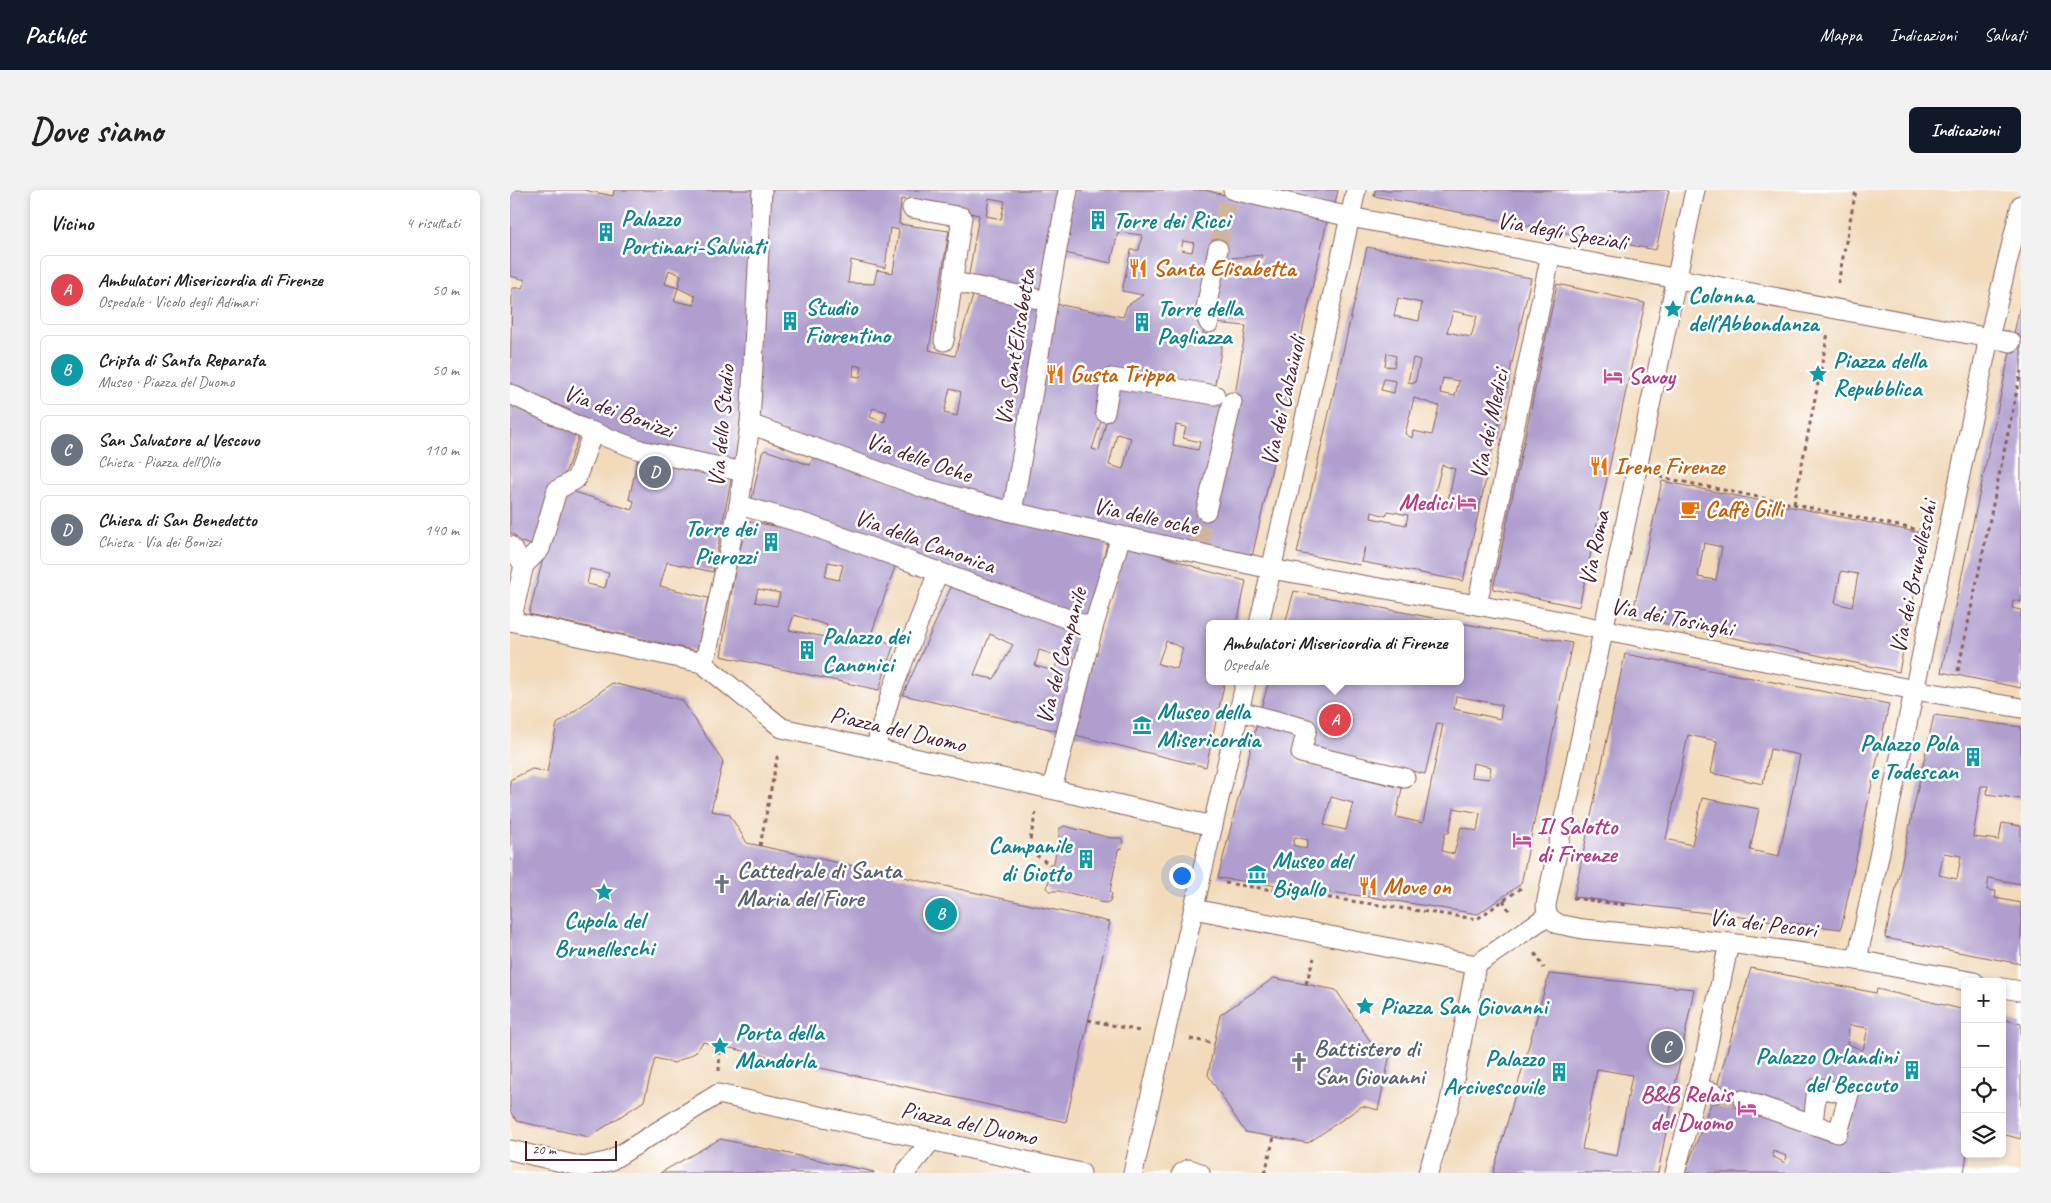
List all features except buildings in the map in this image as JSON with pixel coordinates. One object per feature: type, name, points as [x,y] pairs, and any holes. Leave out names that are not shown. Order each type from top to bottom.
[{"type":"street","name":"Via dello Studio","points":[[702,663],[707,652],[739,505],[744,472],[750,424],[762,190]]},
{"type":"street","name":"Via Sant'Elisabetta","points":[[1012,512],[1033,403],[1048,301],[1068,190]]},
{"type":"street","name":"Via dei Calzaiuoli","points":[[1259,620],[1356,190]]},
{"type":"street","name":"Via Roma","points":[[1547,916],[1546,905],[1602,629],[1695,190]]},
{"type":"street","name":"Via degli Speziali","points":[[1231,192],[1259,193],[1350,217],[1676,278]]},
{"type":"street","name":"Via dei Brunelleschi","points":[[1857,960],[1989,338],[2021,205]]},
{"type":"street","points":[[912,208],[962,217],[944,341]]},
{"type":"street","points":[[1209,322],[1205,313],[1218,249]]},
{"type":"street","name":"Via dei Medici","points":[[1477,605],[1551,254]]},
{"type":"street","points":[[1676,278],[2011,342]]},
{"type":"street","points":[[954,282],[1048,301]]},
{"type":"street","points":[[1105,412],[1111,378],[1223,399],[1206,511]]},
{"type":"street","name":"Via dei Bonizzi","points":[[510,394],[593,432],[640,450],[744,472]]},
{"type":"street","name":"Via delle Oche","points":[[750,424],[924,488],[1012,512]]},
{"type":"street","points":[[511,621],[524,565],[540,550],[557,490],[576,479],[593,432]]},
{"type":"street","name":"Via della Canonica","points":[[739,505],[809,525],[1093,628]]},
{"type":"street","name":"Via delle oche","points":[[1012,512],[1121,536],[1198,549],[1271,568]]},
{"type":"street","name":"Via del Campanile","points":[[1047,788],[1121,536]]},
{"type":"street","points":[[510,546],[524,565]]},
{"type":"street","name":"Via dei Tosinghi","points":[[1271,568],[1477,605],[1915,690],[2021,708]]},
{"type":"street","points":[[875,749],[891,693],[938,572]]},
{"type":"street","name":"Piazza del Duomo","points":[[511,621],[702,663],[782,728],[1213,826]]},
{"type":"street","points":[[1133,1173],[1202,910],[1201,879],[1245,685]]},
{"type":"street","points":[[1239,711],[1307,729],[1301,754],[1405,778]]},
{"type":"street","points":[[1202,910],[1476,965]]},
{"type":"street","points":[[1428,1173],[1449,1106],[1476,965],[1547,916]]},
{"type":"street","name":"Via dei Pecori","points":[[1547,916],[1558,924],[1583,929],[1729,943],[1857,960],[1961,980]]},
{"type":"street","points":[[1675,1173],[1706,1090],[1729,943]]},
{"type":"street","points":[[2006,989],[2021,992]]},
{"type":"street","name":"Piazza del Duomo","points":[[510,1150],[583,1167],[610,1161],[718,1094],[1081,1173]]},
{"type":"street","points":[[1743,1100],[1813,1123]]},
{"type":"street","points":[[905,1173],[932,1140]]},
{"type":"street","points":[[1182,1173],[1189,1169],[1200,1173]]},
{"type":"path","points":[[1794,504],[1856,190]]},
{"type":"path","points":[[1957,675],[2021,371]]},
{"type":"path","points":[[1658,476],[1931,532]]},
{"type":"path","points":[[760,846],[782,728]]},
{"type":"path","points":[[1047,788],[1028,849],[1053,867]]},
{"type":"path","points":[[1201,879],[1477,918],[1526,885]]},
{"type":"path","points":[[1088,1020],[1139,1031]]},
{"type":"path","points":[[1264,1173],[1274,1137]]},
{"type":"tunnel","points":[[1218,249],[1229,196]]},
{"type":"tunnel","points":[[1199,544],[1206,511]]},
{"type":"tunnel","points":[[1715,1093],[1743,1100]]},
{"type":"place","name":"Torre dei Ricci","points":[[1098,220]]},
{"type":"place","name":"Palazzo Portinari-Salviati","points":[[606,232]]},
{"type":"place","name":"Santa Elisabetta","points":[[1138,268]]},
{"type":"place","name":"Colonna dell’Abbondanza","points":[[1673,309]]},
{"type":"place","name":"Studio Fiorentino","points":[[790,321]]},
{"type":"place","name":"Torre della Pagliazza","points":[[1142,322]]},
{"type":"place","name":"Gusta Trippa","points":[[1055,374]]},
{"type":"place","name":"Piazza della Repubblica","points":[[1818,374]]},
{"type":"place","name":"Savoy","points":[[1613,376]]},
{"type":"place","name":"Irene Firenze","points":[[1599,466]]},
{"type":"place","name":"Chiesa di San Benedetto","points":[[655,472]]},
{"type":"place","name":"Medici","points":[[1467,502]]},
{"type":"place","name":"Caffè Gilli","points":[[1690,509]]},
{"type":"place","name":"Torre dei Pierozzi","points":[[771,542]]},
{"type":"place","name":"Palazzo dei Canonici","points":[[807,650]]},
{"type":"place","name":"Ambulatori Misericordia di Firenze","points":[[1335,720]]},
{"type":"place","name":"Museo della Misericordia","points":[[1142,725]]},
{"type":"place","name":"Palazzo Pola e Todescan","points":[[1973,757]]},
{"type":"place","name":"Il Salotto di Firenze","points":[[1522,840]]},
{"type":"place","name":"Campanile di Giotto","points":[[1086,859]]},
{"type":"place","name":"Museo del Bigallo","points":[[1257,874]]},
{"type":"place","name":"Cattedrale di Santa Maria del Fiore","points":[[722,884]]},
{"type":"place","name":"Move on","points":[[1368,886]]},
{"type":"place","name":"Cupola del Brunelleschi","points":[[604,892]]},
{"type":"place","name":"Cripta di Santa Reparata","points":[[941,914]]},
{"type":"place","name":"Piazza San Giovanni","points":[[1365,1006]]},
{"type":"place","name":"Porta della Mandorla","points":[[720,1046]]},
{"type":"place","name":"San Salvatore al Vescovo","points":[[1667,1047]]},
{"type":"place","name":"Battistero di San Giovanni","points":[[1299,1062]]},
{"type":"place","name":"Palazzo Orlandini del Beccuto","points":[[1912,1070]]},
{"type":"place","name":"Palazzo Arcivescovile","points":[[1559,1072]]},
{"type":"place","name":"B&B Relais del Duomo","points":[[1747,1108]]}]
